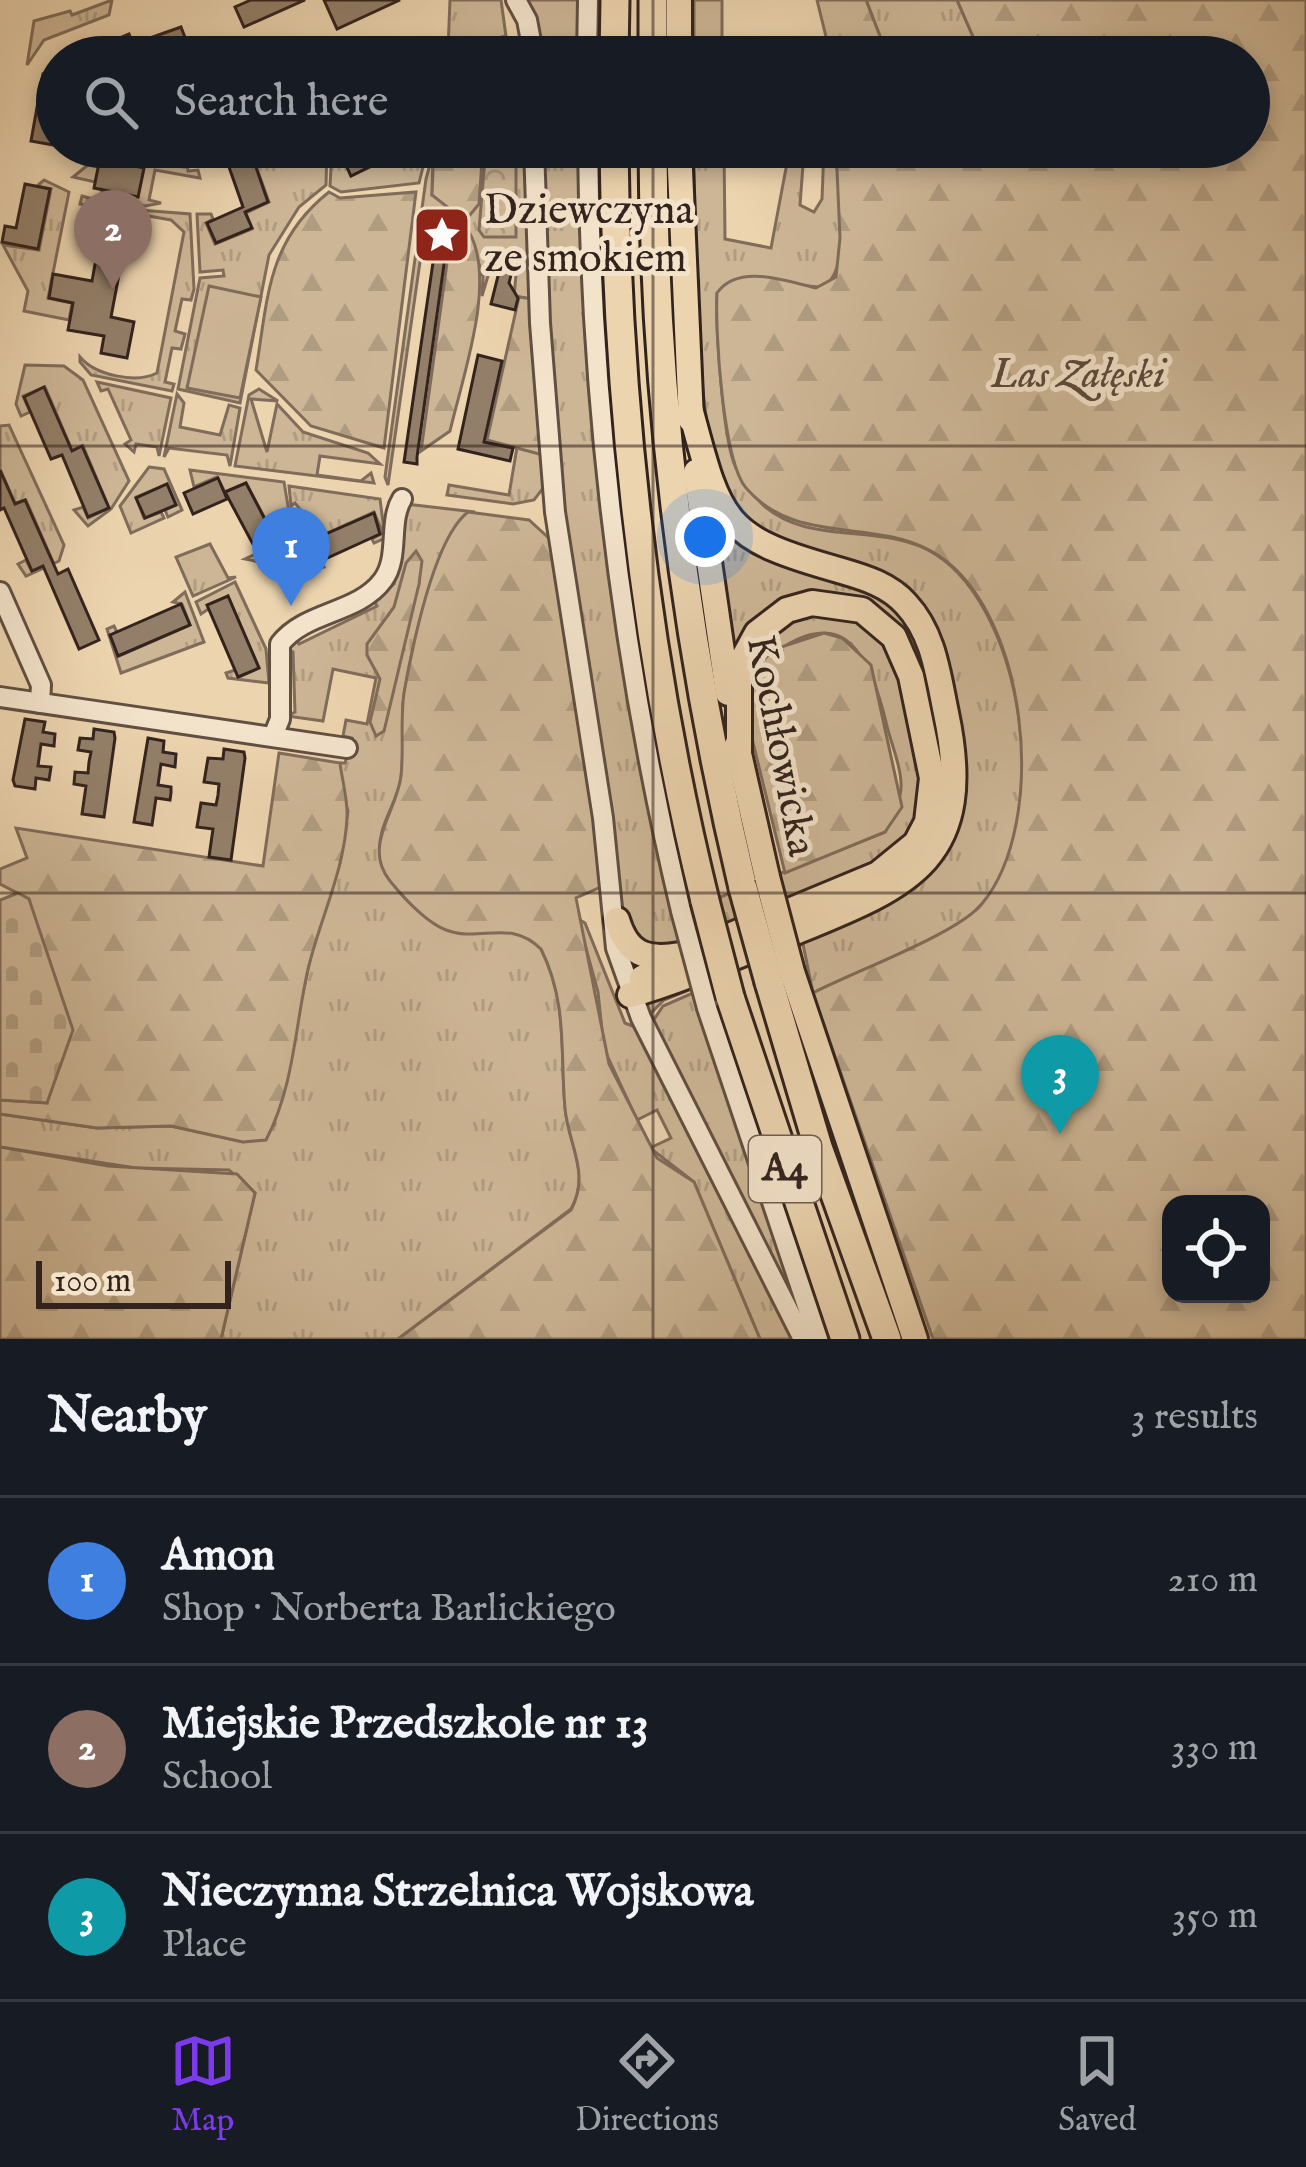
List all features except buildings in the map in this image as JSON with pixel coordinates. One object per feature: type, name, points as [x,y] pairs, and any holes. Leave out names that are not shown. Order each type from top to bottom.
[{"type":"highway","points":[[614,36],[615,0]]},
{"type":"highway","points":[[653,0],[653,36]]},
{"type":"highway","name":"A4","points":[[614,168],[618,321],[636,528],[693,906],[719,1002],[845,1339]]},
{"type":"highway","name":"A4","points":[[653,168],[654,251],[676,532],[698,675],[780,977],[818,1147],[887,1339]]},
{"type":"main road","points":[[679,36],[680,0]]},
{"type":"main road","name":"Kochłowicka","points":[[680,168],[690,408],[710,587],[740,756],[755,882]]},
{"type":"main road","points":[[630,994],[893,888],[932,854],[955,792],[953,750],[933,653],[917,617],[885,586],[775,552],[739,530],[713,494],[690,408]]},
{"type":"main road","points":[[630,994],[641,979],[688,953],[878,874],[916,843],[932,802],[932,778],[903,654],[878,621],[842,604],[787,610],[746,646],[738,678],[740,756]]},
{"type":"main road","points":[[617,920],[628,947],[643,957],[688,953]]},
{"type":"main road","points":[[780,977],[914,1339]]},
{"type":"street","points":[[516,0],[530,36]]},
{"type":"street","points":[[587,36],[588,0]]},
{"type":"street","points":[[535,168],[540,322],[555,512],[617,920],[616,948],[630,994],[803,1339]]},
{"type":"street","points":[[589,168],[594,343],[614,559],[644,743],[693,906]]},
{"type":"street","points":[[274,734],[280,718],[280,644],[292,632],[359,601],[380,584],[390,566],[402,499]]},
{"type":"street","points":[[0,592],[40,686],[40,703]]},
{"type":"street","points":[[0,697],[347,748]]},
{"type":"street","points":[[719,1002],[818,1339]]},
{"type":"green space","points":[[112,0],[109,15],[54,36],[36,36],[36,52],[27,65],[34,21],[70,11],[72,15]]},
{"type":"green space","points":[[450,0],[501,0],[506,36],[449,36]]},
{"type":"green space","points":[[525,0],[581,0],[580,36],[535,36]]},
{"type":"green space","points":[[694,0],[722,0],[722,36],[694,36]]},
{"type":"green space","points":[[817,0],[866,0],[880,36],[826,36]]},
{"type":"green space","points":[[866,0],[957,0],[973,36],[880,36]]},
{"type":"green space","name":"Las Załęski","points":[[957,0],[1306,0],[1306,1339],[933,1339],[813,993],[927,940],[981,905],[1003,868],[1016,823],[1022,771],[1019,717],[1008,665],[990,617],[964,578],[931,551],[908,541],[788,518],[746,488],[738,473],[719,365],[717,293],[726,284],[750,276],[816,288],[836,277],[840,238],[837,168],[1270,168],[1270,36],[973,36]]},
{"type":"green space","points":[[84,168],[98,168],[95,182],[73,177]]},
{"type":"green space","points":[[144,168],[198,170],[200,178],[155,170],[149,200],[161,203],[145,206],[101,197],[102,190],[138,197]]},
{"type":"green space","points":[[257,168],[326,168],[326,185],[299,207],[269,255],[240,403],[178,389],[200,278],[224,276],[223,270],[200,272],[197,214],[211,214],[213,219],[206,223],[215,244],[252,229],[246,213],[269,202]]},
{"type":"green space","points":[[331,168],[347,168],[351,176],[368,168],[423,168],[419,183],[341,192],[330,186]]},
{"type":"green space","points":[[429,168],[433,168],[432,195],[479,204],[482,168],[527,168],[532,299],[514,296],[518,254],[503,251],[500,264],[490,269],[482,296],[483,277],[469,232],[424,234],[388,485],[385,477]]},
{"type":"green space","points":[[433,168],[482,168],[479,204],[465,221],[432,195]]},
{"type":"green space","points":[[484,168],[516,168],[516,237],[484,237],[479,230]]},
{"type":"green space","points":[[542,168],[580,168],[587,341],[605,534],[635,725],[675,915],[885,832],[897,804],[901,780],[895,754],[876,689],[852,645],[837,635],[819,633],[798,639],[746,676],[766,642],[782,628],[819,612],[839,612],[876,631],[894,662],[921,760],[923,796],[918,814],[887,858],[663,953],[625,930],[565,535],[546,311]]},
{"type":"green space","points":[[694,168],[724,168],[725,239],[771,248],[786,168],[803,168],[800,205],[814,212],[822,199],[823,168],[838,168],[842,240],[840,258],[825,287],[757,279],[717,293],[720,376],[732,457],[753,494],[780,517],[823,530],[915,544],[935,554],[966,582],[991,623],[1009,671],[1020,724],[1022,778],[1016,829],[1001,875],[963,920],[813,993],[803,944],[664,1000],[647,1017],[644,1002],[950,837],[927,621],[780,547],[740,520],[724,495],[712,454],[696,284]]},
{"type":"green space","points":[[44,180],[69,192],[48,298],[72,303],[69,320],[24,311],[28,291],[3,245],[39,250],[51,189],[37,186]]},
{"type":"green space","points":[[329,192],[340,198],[416,192],[384,448],[311,426],[256,370],[268,295],[282,251],[293,230]]},
{"type":"green space","points":[[82,196],[127,209],[190,214],[194,289],[191,300],[182,299],[175,331],[185,334],[181,349],[172,348],[165,382],[174,384],[172,391],[91,375],[80,357],[95,369],[116,376],[138,378],[157,373],[184,232],[171,220],[80,204]]},
{"type":"green space","points":[[469,232],[480,276],[475,329],[450,431],[421,451],[451,234]]},
{"type":"green space","points":[[209,286],[261,297],[240,398],[187,388]]},
{"type":"green space","points":[[519,297],[532,299],[543,455],[487,440]]},
{"type":"green space","points":[[25,365],[64,366],[83,380],[129,481],[111,509],[88,526],[74,510],[83,507],[88,518],[109,508],[83,446],[72,450],[45,387],[23,396],[30,412],[21,416],[16,404]]},
{"type":"green space","points":[[97,382],[171,398],[159,456],[157,447],[136,444],[134,452],[125,444],[131,440],[108,389],[101,391]]},
{"type":"green space","points":[[259,389],[278,401],[251,399],[267,452],[277,404],[303,432],[368,453],[380,464],[320,456],[317,475],[361,481],[371,473],[374,483],[235,466],[249,395]]},
{"type":"green space","points":[[177,394],[184,403],[180,427],[220,435],[229,405],[240,408],[230,466],[227,455],[169,448],[164,457]]},
{"type":"green space","points":[[9,425],[64,545],[59,561],[26,576],[18,564],[26,560],[32,572],[53,562],[26,500],[15,503],[0,469],[0,426]]},
{"type":"green space","points":[[517,447],[543,455],[544,487],[534,500],[513,504],[447,495],[449,485],[509,495]]},
{"type":"green space","points":[[149,467],[164,469],[182,510],[168,517],[165,510],[176,505],[167,484],[136,497],[144,518],[161,512],[164,518],[131,533],[120,506]]},
{"type":"green space","points":[[190,470],[284,482],[294,542],[279,566],[245,559],[258,553],[262,561],[283,552],[246,483],[225,492],[217,477],[194,487]]},
{"type":"green space","points":[[289,486],[380,499],[385,538],[374,543],[372,539],[383,533],[374,512],[303,544],[312,565],[321,561],[324,567],[313,570],[300,538],[308,521],[312,524],[295,503],[291,506]]},
{"type":"green space","points":[[406,504],[475,512],[461,521],[449,540],[419,623],[404,695],[401,778],[381,835],[380,857],[397,889],[438,923],[508,931],[541,949],[559,1008],[565,1108],[579,1171],[577,1196],[571,1209],[398,1339],[221,1339],[255,1193],[229,1170],[136,1168],[0,1147],[0,1114],[97,1128],[171,1126],[243,1142],[274,1125],[313,947],[340,863],[348,811],[339,786],[340,763],[345,763],[352,738],[343,736],[346,720],[367,724],[376,678],[333,669],[323,721],[287,716],[295,712],[293,652],[286,650],[296,639],[299,644],[377,606],[374,600],[394,584]]},
{"type":"green space","points":[[707,505],[884,594],[919,635],[948,762],[929,846],[913,658],[825,595],[732,663]]},
{"type":"green space","points":[[468,512],[529,520],[552,541],[603,886],[576,898],[609,1064],[657,1158],[694,1182],[760,1339],[398,1339],[571,1210],[579,1184],[565,1108],[559,1009],[541,949],[518,935],[459,933],[438,926],[390,881],[379,855],[401,776],[404,693],[419,624],[444,545]]},
{"type":"green space","points":[[210,544],[228,578],[236,577],[193,596],[176,557]]},
{"type":"green space","points":[[416,551],[422,561],[419,584],[384,731],[376,736],[370,722],[380,679],[367,655],[367,644],[394,607],[406,563]]},
{"type":"green space","points":[[235,582],[266,649],[269,683],[228,678],[226,673],[235,670],[239,677],[259,668],[228,596],[201,614],[196,602]]},
{"type":"green space","points":[[185,592],[204,642],[121,673],[110,637],[119,656],[190,625],[182,604],[173,602]]},
{"type":"green space","points":[[824,633],[842,638],[871,665],[902,807],[885,832],[785,873],[747,718],[746,676],[775,649]]},
{"type":"green space","points":[[279,753],[340,763],[347,817],[337,875],[308,969],[288,1078],[266,1140],[243,1142],[171,1126],[97,1128],[0,1114],[0,1100],[47,1103],[29,899],[0,884],[0,869],[27,858],[16,828],[263,866]]},
{"type":"green space","points":[[18,893],[29,899],[73,1030],[47,1103],[0,1100],[0,900]]},
{"type":"green space","points":[[578,919],[585,923],[625,1023],[640,1029],[796,1339],[760,1339],[694,1182],[650,1148],[671,1138],[657,1110],[637,1120],[604,1049],[598,992]]},
{"type":"green space","points":[[693,993],[797,1308],[651,1024],[663,1006]]},
{"type":"green space","points":[[0,1147],[108,1166],[237,1174],[255,1193],[221,1339],[0,1339]]},
{"type":"place","name":"Dziewczyna ze smokiem","points":[[442,235]]},
{"type":"place","name":"Miejskie Przedszkole nr 13","points":[[113,289]]},
{"type":"place","name":"Amon","points":[[291,606]]},
{"type":"place","name":"Nieczynna Strzelnica Wojskowa","points":[[1060,1134]]}]
